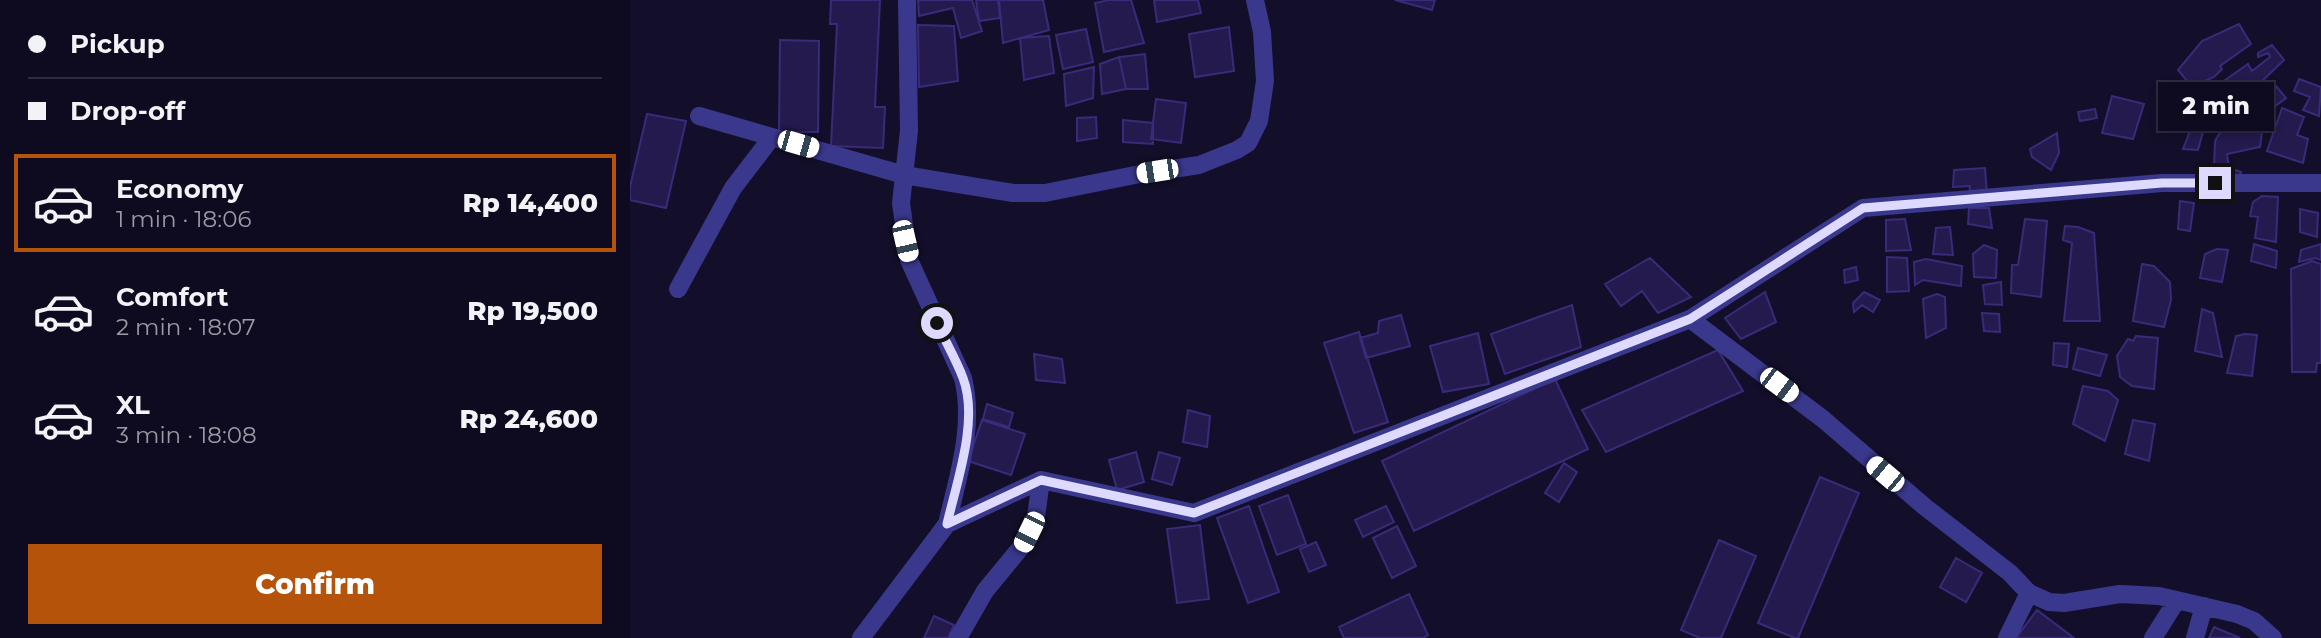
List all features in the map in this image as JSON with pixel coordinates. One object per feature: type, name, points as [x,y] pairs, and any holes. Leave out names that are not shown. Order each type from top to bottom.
[{"type":"street","points":[[861,638],[947,524],[968,424],[968,398],[963,378],[909,260],[901,203],[909,131],[907,0]]},
{"type":"street","points":[[699,116],[904,175],[1027,195],[1199,165],[1237,150],[1248,143],[1254,133],[1262,106],[1265,80],[1262,32],[1255,0]]},
{"type":"street","points":[[678,289],[733,188],[772,137]]},
{"type":"street","points":[[947,524],[1041,480],[1194,513],[1690,319],[1863,208],[2162,183],[2321,183]]},
{"type":"street","points":[[1690,319],[1823,419],[1925,507],[2010,573],[2029,593],[2049,602],[2064,603],[2120,594],[2158,596],[2254,621],[2273,638]]},
{"type":"street","points":[[958,638],[985,591],[1022,547],[1036,517],[1041,480]]},
{"type":"street","points":[[2007,638],[2029,593]]},
{"type":"street","points":[[2153,638],[2178,600]]},
{"type":"street","points":[[2195,638],[2204,606]]},
{"type":"building","points":[[831,0],[880,0],[875,107],[885,107],[883,148],[831,146],[837,24],[830,24]]},
{"type":"building","points":[[918,0],[972,0],[982,31],[961,38],[953,8],[919,16]]},
{"type":"building","points":[[976,0],[998,0],[1000,18],[979,21]]},
{"type":"building","points":[[999,0],[1043,0],[1049,30],[1003,43]]},
{"type":"building","points":[[1131,0],[1144,43],[1104,52],[1095,3]]},
{"type":"building","points":[[1154,0],[1198,0],[1201,13],[1157,22]]},
{"type":"building","points":[[1395,0],[1435,0],[1432,10]]},
{"type":"building","points":[[2239,24],[2251,44],[2220,66],[2222,69],[2214,77],[2192,87],[2178,70],[2202,41]]},
{"type":"building","points":[[918,25],[954,26],[958,81],[919,87]]},
{"type":"building","points":[[1229,27],[1234,71],[1195,77],[1189,34]]},
{"type":"building","points":[[1086,29],[1093,62],[1063,69],[1056,35]]},
{"type":"building","points":[[1049,36],[1054,73],[1024,80],[1020,38]]},
{"type":"building","points":[[780,40],[819,41],[818,132],[779,132]]},
{"type":"building","points":[[2272,45],[2284,60],[2254,89],[2233,89],[2208,114],[2198,150],[2183,149],[2199,108],[2221,83],[2248,64],[2252,71],[2270,57],[2268,53],[2258,57],[2258,53]]},
{"type":"building","points":[[1145,54],[1148,89],[1126,89],[1119,57]]},
{"type":"building","points":[[1119,57],[1126,89],[1102,94],[1100,64]]},
{"type":"building","points":[[1094,67],[1093,98],[1066,106],[1064,74]]},
{"type":"building","points":[[2299,79],[2321,87],[2319,116],[2303,110],[2310,97],[2294,91]]},
{"type":"building","points":[[2276,86],[2286,98],[2266,113],[2256,98]]},
{"type":"building","points":[[2112,96],[2144,104],[2133,139],[2102,133]]},
{"type":"building","points":[[1156,99],[1186,103],[1181,143],[1151,139]]},
{"type":"building","points":[[2239,103],[2256,104],[2257,112],[2235,111]]},
{"type":"building","points":[[2282,108],[2304,117],[2297,135],[2308,139],[2303,163],[2267,151]]},
{"type":"building","points":[[2095,109],[2097,118],[2080,121],[2078,112]]},
{"type":"building","points":[[647,114],[686,121],[666,208],[630,200],[630,187]]},
{"type":"building","points":[[2230,115],[2264,117],[2260,147],[2227,154],[2229,168],[2241,172],[2239,178],[2214,169],[2215,141]]},
{"type":"building","points":[[1096,117],[1097,138],[1077,141],[1077,118]]},
{"type":"building","points":[[1123,120],[1153,123],[1153,144],[1123,142]]},
{"type":"building","points":[[2057,133],[2059,153],[2051,170],[2032,157],[2030,149]]},
{"type":"building","points":[[1985,168],[1987,194],[1969,197],[1970,186],[1953,187],[1954,170]]},
{"type":"building","points":[[2262,196],[2278,197],[2276,242],[2255,238],[2258,217],[2250,216],[2253,202]]},
{"type":"building","points":[[2180,201],[2194,203],[2190,231],[2178,229]]},
{"type":"building","points":[[1969,208],[1989,208],[1992,228],[1968,224]]},
{"type":"building","points":[[2300,209],[2318,213],[2317,237],[2300,232]]},
{"type":"building","points":[[1905,219],[1911,250],[1886,251],[1886,220]]},
{"type":"building","points":[[2025,219],[2047,221],[2041,297],[2011,293],[2012,265],[2018,265]]},
{"type":"building","points":[[2065,226],[2094,233],[2100,321],[2064,321],[2072,243],[2063,240]]},
{"type":"building","points":[[1950,227],[1953,255],[1933,254],[1936,228]]},
{"type":"building","points":[[2254,244],[2277,251],[2276,268],[2251,261]]},
{"type":"building","points":[[2321,244],[2321,260],[2315,258],[2299,262],[2301,250]]},
{"type":"building","points":[[1984,245],[1997,250],[1996,278],[1974,277],[1973,254]]},
{"type":"building","points":[[2217,249],[2228,250],[2222,282],[2200,278],[2205,254]]},
{"type":"building","points":[[1887,257],[1907,258],[1909,291],[1887,292]]},
{"type":"building","points":[[1650,258],[1691,297],[1658,313],[1642,291],[1621,306],[1605,284]]},
{"type":"building","points":[[1926,259],[1962,266],[1961,286],[1923,280],[1915,285],[1914,262]]},
{"type":"building","points":[[2312,261],[2321,264],[2321,363],[2317,363],[2316,372],[2292,372],[2291,269]]},
{"type":"building","points":[[2142,264],[2154,266],[2170,282],[2171,300],[2164,327],[2133,321]]},
{"type":"building","points":[[1856,267],[1858,280],[1845,283],[1844,270]]},
{"type":"building","points":[[2001,282],[2002,305],[1985,304],[1983,285]]},
{"type":"building","points":[[1765,292],[1776,322],[1741,339],[1725,318]]},
{"type":"building","points":[[1864,292],[1880,300],[1873,312],[1862,305],[1854,312],[1853,303]]},
{"type":"building","points":[[1937,294],[1945,297],[1946,328],[1926,338],[1923,299]]},
{"type":"building","points":[[1572,305],[1581,347],[1505,374],[1491,334]]},
{"type":"building","points":[[2202,309],[2213,313],[2222,357],[2195,351]]},
{"type":"building","points":[[1982,313],[1999,314],[2000,332],[1984,331]]},
{"type":"building","points":[[1401,315],[1410,346],[1366,358],[1360,338],[1378,333],[1379,321]]},
{"type":"building","points":[[1359,332],[1388,422],[1354,433],[1324,343]]},
{"type":"building","points":[[1478,333],[1489,384],[1443,392],[1430,346]]},
{"type":"building","points":[[2257,335],[2252,376],[2227,373],[2236,336]]},
{"type":"building","points":[[2136,336],[2158,338],[2154,389],[2132,386],[2120,377],[2117,356],[2128,339],[2133,341]]},
{"type":"building","points":[[2054,343],[2069,344],[2067,367],[2053,365]]},
{"type":"building","points":[[2078,348],[2107,355],[2100,376],[2073,369]]},
{"type":"building","points":[[1718,350],[1743,391],[1606,452],[1582,410]]},
{"type":"building","points":[[1034,354],[1062,359],[1065,383],[1036,380]]},
{"type":"building","points":[[1555,379],[1588,449],[1414,531],[1382,461]]},
{"type":"building","points":[[2083,386],[2108,391],[2118,400],[2105,441],[2073,424]]},
{"type":"building","points":[[987,404],[1013,413],[1009,427],[983,419]]},
{"type":"building","points":[[1188,410],[1210,416],[1207,447],[1183,442]]},
{"type":"building","points":[[982,420],[1025,434],[1011,475],[968,461]]},
{"type":"building","points":[[2133,420],[2155,424],[2149,461],[2125,454]]},
{"type":"building","points":[[1136,452],[1144,482],[1117,490],[1109,460]]},
{"type":"building","points":[[1159,452],[1180,458],[1172,485],[1152,479]]},
{"type":"building","points":[[1564,463],[1577,472],[1559,502],[1545,493]]},
{"type":"building","points":[[1820,477],[1859,493],[1798,638],[1795,638],[1758,623]]},
{"type":"building","points":[[1288,495],[1306,544],[1277,555],[1259,506]]},
{"type":"building","points":[[1249,506],[1279,592],[1248,603],[1217,518]]},
{"type":"building","points":[[1386,506],[1394,522],[1363,537],[1355,520]]},
{"type":"building","points":[[1200,525],[1209,599],[1177,603],[1167,529]]},
{"type":"building","points":[[1397,526],[1416,566],[1392,578],[1373,538]]},
{"type":"building","points":[[1719,540],[1756,556],[1721,638],[1700,638],[1681,630]]},
{"type":"building","points":[[1316,542],[1326,565],[1309,572],[1300,549]]},
{"type":"building","points":[[1956,558],[1982,573],[1966,602],[1940,587]]},
{"type":"building","points":[[1409,594],[1428,635],[1423,638],[1344,638],[1339,627]]},
{"type":"building","points":[[2037,610],[2074,638],[2016,638]]},
{"type":"building","points":[[934,616],[954,625],[948,638],[924,638]]},
{"type":"building","points":[[2214,627],[2240,638],[2209,638]]},
{"type":"route","points":[[937,323],[963,378],[968,398],[968,424],[947,524],[1041,480],[1194,513],[1690,319],[1863,208],[2162,183],[2215,183]]}]
